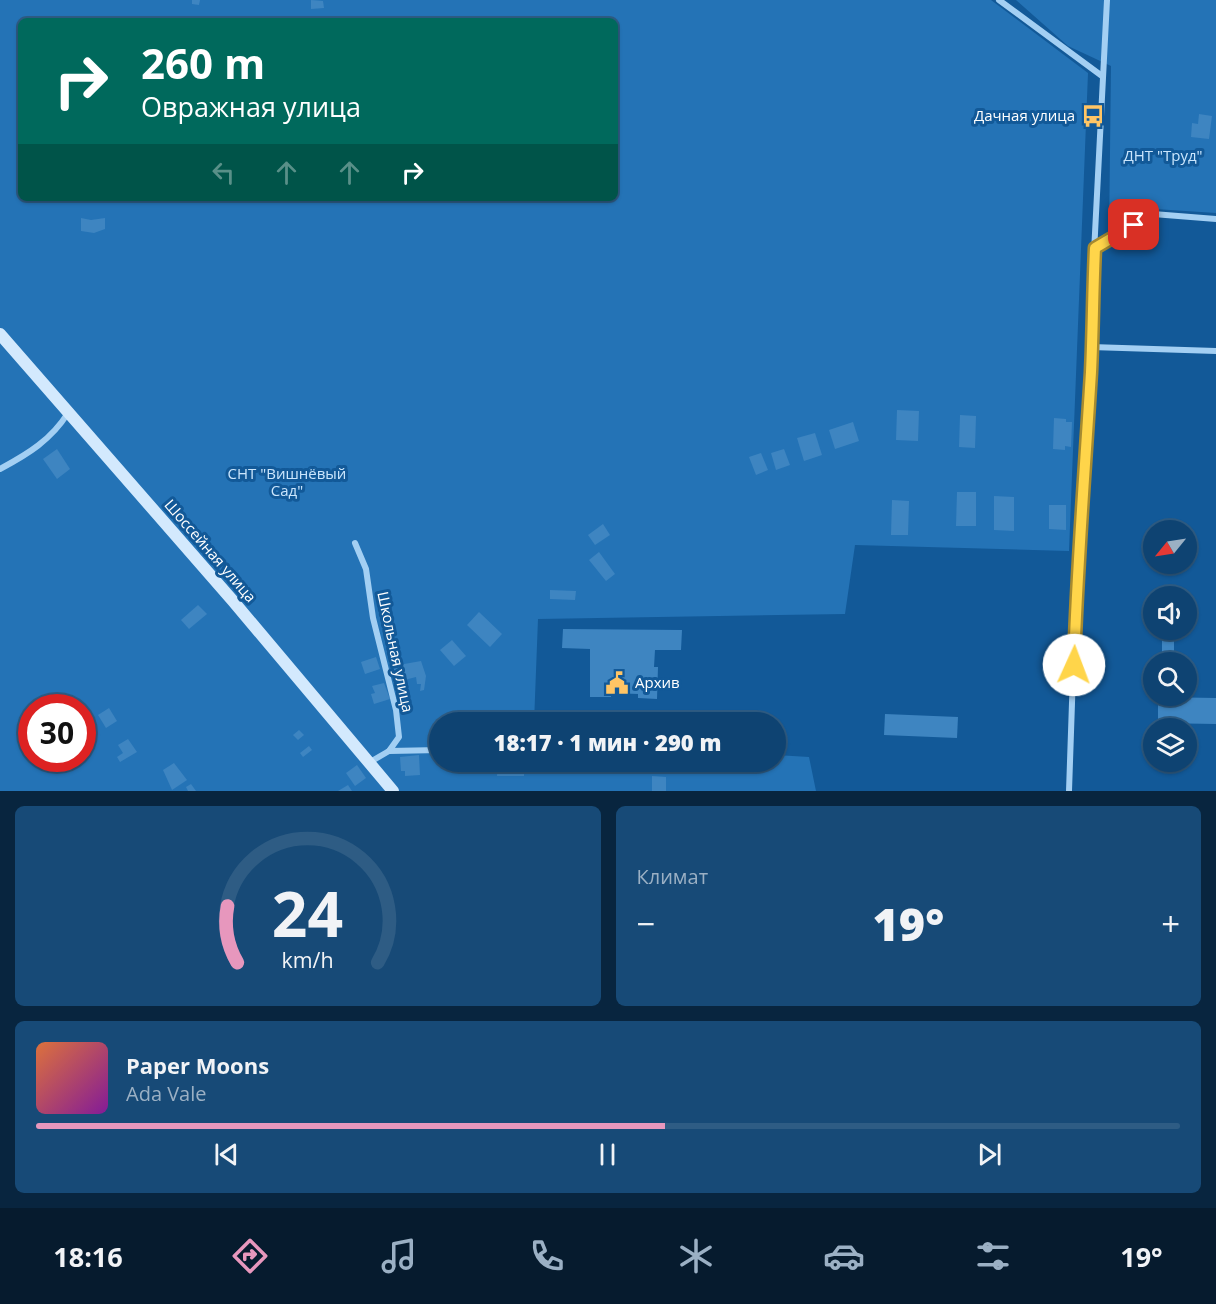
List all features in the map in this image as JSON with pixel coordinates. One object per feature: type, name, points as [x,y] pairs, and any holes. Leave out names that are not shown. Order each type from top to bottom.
[{"type":"street","points":[[999,0],[1102,76]]},
{"type":"street","points":[[1069,791],[1077,556],[1091,347],[1107,0]]},
{"type":"street","points":[[1095,248],[1153,214],[1216,219]]},
{"type":"street","name":"Шоссейная улица","points":[[0,334],[393,791]]},
{"type":"street","points":[[1091,347],[1216,351]]},
{"type":"street","points":[[0,469],[39,446],[57,430],[68,412]]},
{"type":"street","name":"Школьная улица","points":[[355,543],[366,569],[374,618],[396,710],[399,737],[389,751]]},
{"type":"street","points":[[370,762],[389,751],[429,750]]},
{"type":"green space","name":"СНТ \"Вишнёвый Сад\"","points":[[0,0],[991,0],[1088,73],[1069,551],[855,545],[845,614],[538,619],[534,712],[429,712],[429,772],[786,772],[786,756],[809,757],[816,791],[0,791]]},
{"type":"green space","name":"ДНТ \"Труд\"","points":[[1016,0],[1216,0],[1216,213],[1155,209],[1109,236],[1111,66],[1068,46]]},
{"type":"building","points":[[192,0],[200,0],[199,5],[192,4]]},
{"type":"building","points":[[311,0],[323,1],[324,8],[311,9]]},
{"type":"building","points":[[1199,114],[1212,116],[1209,139],[1191,137],[1192,123],[1198,124]]},
{"type":"building","points":[[81,218],[91,220],[105,218],[105,229],[94,233],[81,231]]},
{"type":"building","points":[[897,410],[919,411],[918,441],[896,440]]},
{"type":"building","points":[[960,415],[976,416],[975,448],[959,447]]},
{"type":"building","points":[[1054,418],[1072,422],[1071,447],[1065,446],[1065,450],[1053,449]]},
{"type":"building","points":[[853,422],[859,441],[835,449],[829,430]]},
{"type":"building","points":[[815,433],[822,455],[804,461],[797,438]]},
{"type":"building","points":[[57,449],[70,469],[57,479],[43,459]]},
{"type":"building","points":[[784,449],[790,465],[776,470],[771,453]]},
{"type":"building","points":[[761,453],[768,470],[756,475],[749,457]]},
{"type":"building","points":[[957,492],[976,492],[976,526],[956,526]]},
{"type":"building","points":[[994,496],[1014,497],[1014,531],[994,530]]},
{"type":"building","points":[[892,500],[909,501],[908,535],[891,535]]},
{"type":"building","points":[[1049,505],[1066,505],[1066,530],[1049,529]]},
{"type":"building","points":[[603,524],[610,535],[595,545],[588,535]]},
{"type":"building","points":[[599,552],[615,574],[606,581],[589,560]]},
{"type":"building","points":[[550,590],[576,591],[575,600],[550,599]]},
{"type":"building","points":[[198,605],[207,614],[189,629],[181,620]]},
{"type":"building","points":[[479,612],[502,634],[490,647],[467,625]]},
{"type":"building","points":[[563,629],[682,630],[681,650],[655,650],[654,667],[658,667],[657,699],[638,698],[638,694],[611,693],[611,697],[590,697],[590,649],[562,648]]},
{"type":"building","points":[[452,640],[466,656],[454,666],[440,650]]},
{"type":"building","points":[[1162,640],[1174,640],[1174,652],[1162,652]]},
{"type":"building","points":[[376,657],[380,669],[365,674],[361,662]]},
{"type":"building","points":[[421,661],[426,676],[424,690],[420,691],[421,684],[417,684],[416,677],[397,682],[393,666]]},
{"type":"building","points":[[384,683],[390,699],[374,704],[371,694],[375,693],[372,686]]},
{"type":"building","points":[[1197,698],[1216,698],[1216,724],[1197,724],[1197,718],[1158,718],[1158,706],[1197,706]]},
{"type":"building","points":[[109,708],[117,721],[106,728],[98,715]]},
{"type":"building","points":[[885,714],[958,717],[957,738],[884,735]]},
{"type":"building","points":[[299,730],[304,735],[298,740],[293,735]]},
{"type":"building","points":[[128,739],[137,752],[120,762],[117,757],[123,753],[118,745]]},
{"type":"building","points":[[309,746],[312,750],[303,757],[300,753]]},
{"type":"building","points":[[419,755],[420,775],[405,776],[405,771],[401,771],[400,757]]},
{"type":"building","points":[[174,763],[187,780],[172,790],[163,770]]},
{"type":"building","points":[[357,765],[366,778],[355,786],[346,773]]},
{"type":"building","points":[[497,772],[524,772],[524,776],[497,776]]},
{"type":"building","points":[[652,776],[666,777],[666,791],[652,791]]},
{"type":"building","points":[[191,784],[196,791],[188,791],[186,787]]},
{"type":"building","points":[[348,785],[352,791],[338,791]]},
{"type":"place","name":"Дачная улица","points":[[1093,116]]},
{"type":"place","name":"Архив","points":[[617,683]]},
{"type":"route","points":[[1074,665],[1077,556],[1091,368],[1091,311],[1095,248],[1134,225]]}]
